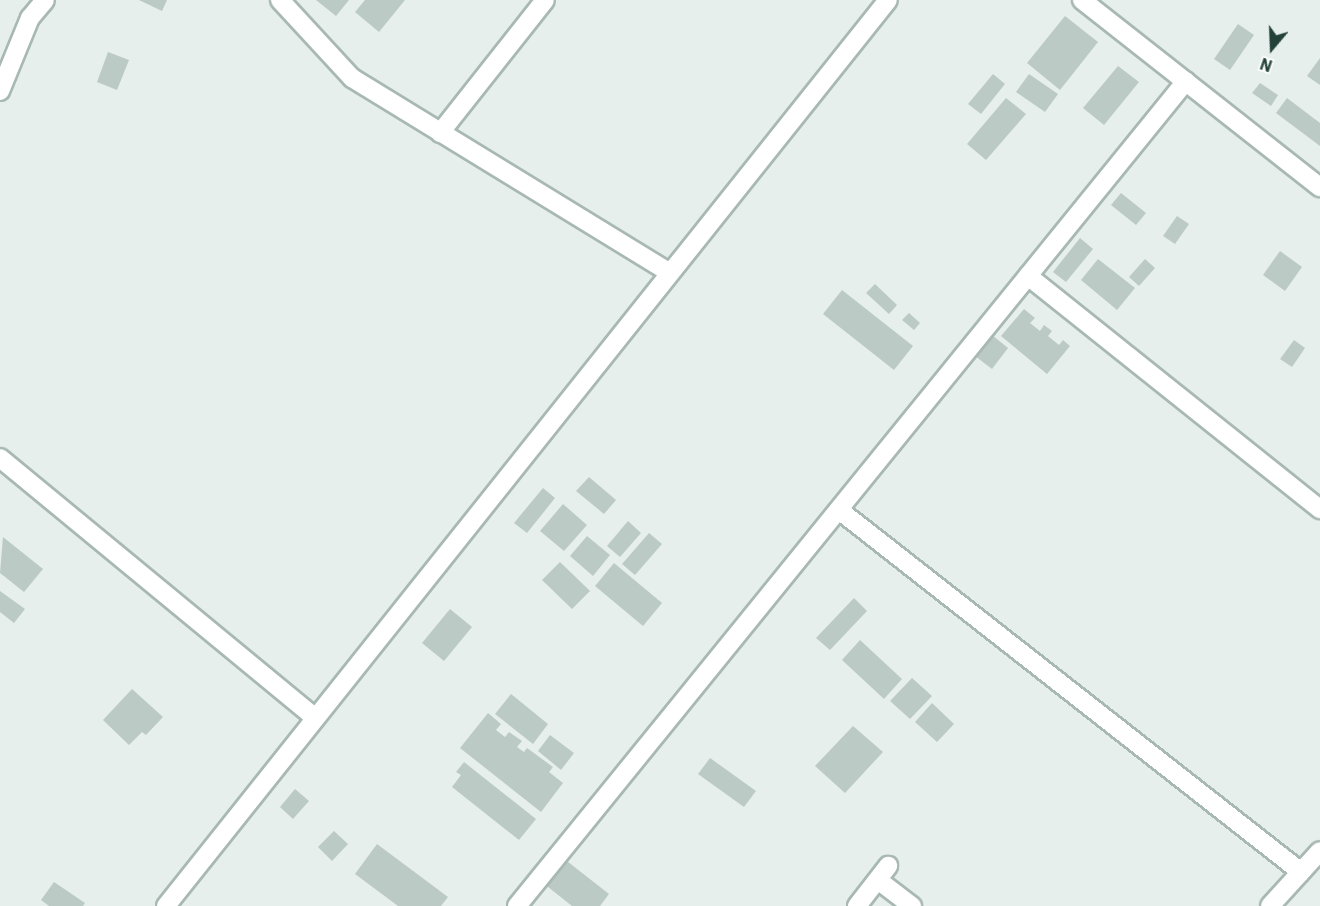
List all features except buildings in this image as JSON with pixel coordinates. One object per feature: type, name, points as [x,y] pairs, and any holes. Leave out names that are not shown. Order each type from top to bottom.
[{"type":"street","points":[[0,91],[30,18],[45,0]]},
{"type":"street","points":[[280,0],[352,78],[669,272]]},
{"type":"street","points":[[440,133],[545,0]]},
{"type":"street","points":[[166,906],[888,0]]},
{"type":"street","points":[[1082,0],[1320,187]]},
{"type":"street","points":[[517,906],[1186,81]]},
{"type":"street","points":[[1028,276],[1320,509]]},
{"type":"street","points":[[0,458],[315,718]]},
{"type":"street","points":[[839,510],[1301,872]]},
{"type":"street","points":[[1270,906],[1320,851]]},
{"type":"street","points":[[857,906],[883,873],[912,906]]}]
